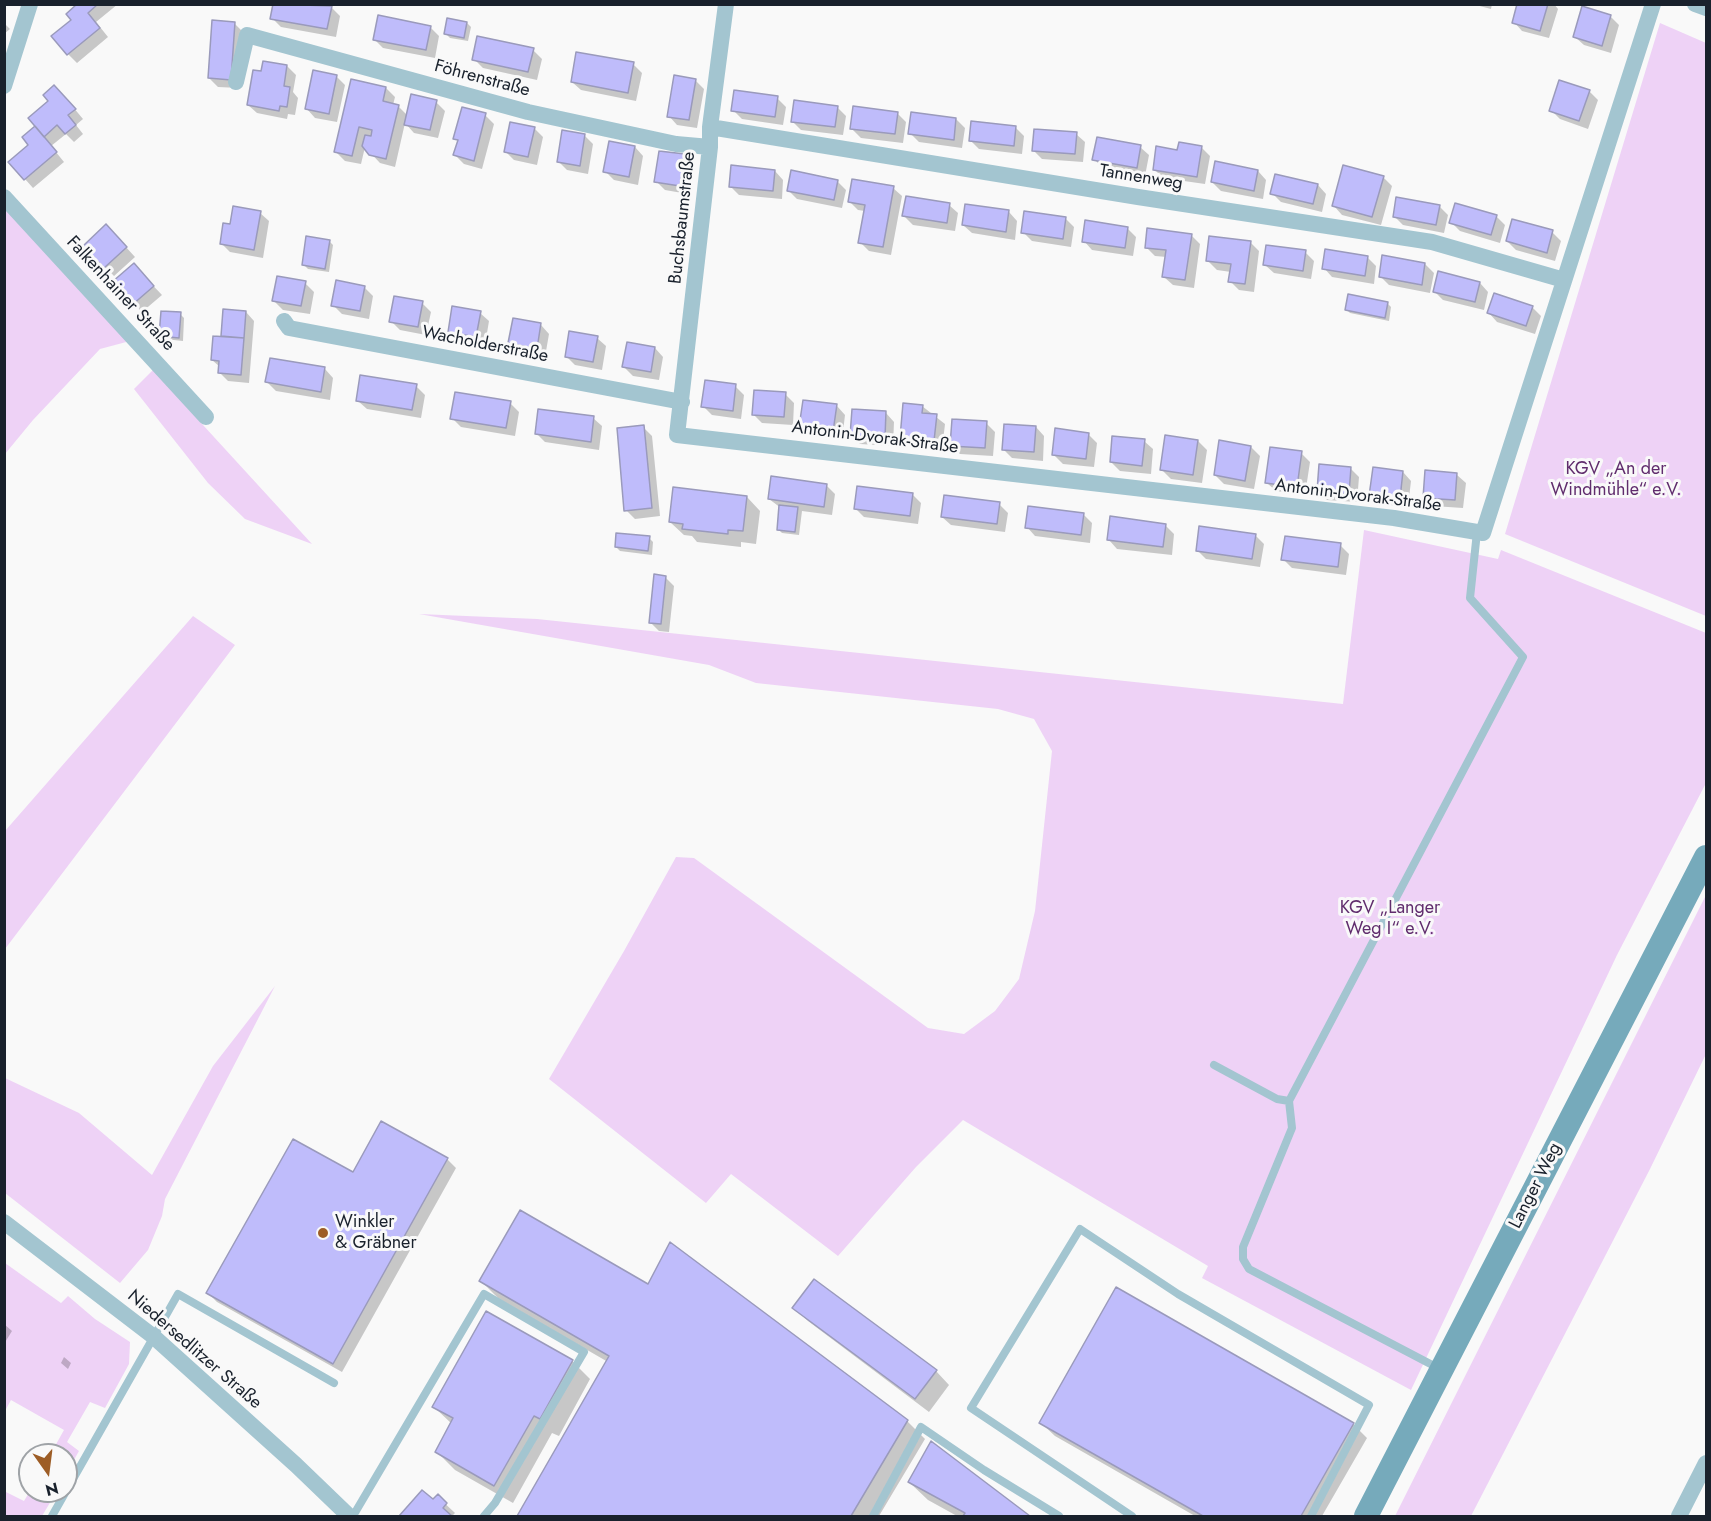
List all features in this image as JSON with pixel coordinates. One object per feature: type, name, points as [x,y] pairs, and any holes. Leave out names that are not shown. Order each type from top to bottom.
[{"type":"main road","name":"Langer Weg","points":[[1366,1516],[1707,856]]},
{"type":"street","points":[[4,86],[30,4]]},
{"type":"street","name":"Buchsbaumstraße","points":[[677,435],[710,147],[710,127],[726,4]]},
{"type":"street","points":[[1478,532],[1483,533],[1653,4]]},
{"type":"street","points":[[1695,4],[1707,8]]},
{"type":"street","name":"Föhrenstraße","points":[[236,82],[247,35],[528,112],[676,144],[710,147]]},
{"type":"street","name":"Tannenweg","points":[[710,127],[1432,242],[1564,280]]},
{"type":"street","name":"Falkenhainer Straße","points":[[4,198],[206,417]]},
{"type":"street","name":"Wacholderstraße","points":[[284,321],[289,328],[682,402]]},
{"type":"street","name":"Antonin-Dvorak-Straße","points":[[677,435],[1371,516],[1478,532]]},
{"type":"street","name":"Niedersedlitzer Straße","points":[[4,1222],[154,1337],[351,1516]]},
{"type":"street","points":[[1679,1516],[1707,1463]]},
{"type":"lane","points":[[1442,1370],[1249,1269],[1243,1259],[1243,1247],[1292,1128],[1289,1101],[1523,657],[1470,598],[1478,532]]},
{"type":"lane","points":[[1214,1065],[1277,1099],[1289,1101]]},
{"type":"lane","points":[[1132,1516],[970,1408],[1080,1229],[1178,1294],[1369,1405],[1311,1516]]},
{"type":"lane","points":[[52,1516],[178,1294],[334,1383]]},
{"type":"lane","points":[[351,1516],[484,1294],[584,1352],[495,1503],[484,1516]]},
{"type":"lane","points":[[873,1516],[921,1427],[984,1470],[1059,1516]]},
{"type":"green space","name":"KGV „An der Windmühle“ e.V.","points":[[1660,23],[1706,43],[1706,616],[1505,534]]},
{"type":"green space","points":[[5,206],[130,341],[100,349],[33,420],[5,454]]},
{"type":"green space","points":[[153,370],[312,544],[245,519],[208,483],[134,389]]},
{"type":"green space","name":"KGV „Langer Weg I“ e.V.","points":[[1364,530],[1498,559],[1501,550],[1706,633],[1706,783],[1617,955],[1411,1390],[1202,1278],[1208,1266],[963,1120],[916,1167],[838,1256],[731,1174],[706,1203],[549,1079],[676,857],[694,858],[928,1028],[964,1034],[995,1011],[1019,979],[1035,911],[1052,751],[1034,719],[998,709],[756,683],[709,665],[419,614],[537,619],[1343,704]]},
{"type":"green space","points":[[193,616],[235,645],[5,949],[5,831]]},
{"type":"green space","points":[[1706,895],[1706,1054],[1650,1169],[1471,1516],[1395,1516]]},
{"type":"green space","points":[[275,986],[165,1199],[162,1216],[148,1250],[120,1283],[5,1193],[5,1078],[79,1113],[152,1175],[213,1066]]},
{"type":"green space","points":[[5,1263],[61,1303],[68,1296],[95,1319],[130,1342],[129,1364],[105,1408],[90,1402],[68,1443],[57,1443],[64,1430],[11,1400],[5,1411]]},
{"type":"green space","points":[[4,1491],[18,1498],[18,1503],[50,1503],[42,1516],[5,1516]]},
{"type":"building","points":[[77,4],[98,4],[88,13],[100,28],[67,55],[51,36],[71,20],[66,14]]},
{"type":"building","points":[[273,4],[332,6],[327,29],[270,19]]},
{"type":"building","points":[[1517,4],[1548,4],[1540,31],[1512,23]]},
{"type":"building","points":[[1582,6],[1611,15],[1602,46],[1573,37]]},
{"type":"building","points":[[378,15],[431,26],[426,50],[373,40]]},
{"type":"building","points":[[447,18],[467,22],[464,38],[444,34]]},
{"type":"building","points":[[212,20],[235,22],[231,80],[208,78]]},
{"type":"building","points":[[477,36],[534,48],[528,72],[472,60]]},
{"type":"building","points":[[576,52],[634,62],[628,93],[571,82]]},
{"type":"building","points":[[263,61],[287,65],[284,86],[290,87],[287,107],[280,106],[279,111],[247,105],[253,70],[261,71]]},
{"type":"building","points":[[313,70],[337,75],[329,114],[305,109]]},
{"type":"building","points":[[674,75],[696,79],[689,120],[667,117]]},
{"type":"building","points":[[351,79],[386,87],[383,101],[399,105],[386,159],[369,155],[362,146],[365,135],[371,136],[372,130],[359,127],[352,156],[334,152]]},
{"type":"building","points":[[1559,80],[1590,90],[1579,121],[1549,111]]},
{"type":"building","points":[[54,85],[76,109],[68,115],[76,125],[65,134],[57,125],[44,137],[28,118],[48,101],[43,95]]},
{"type":"building","points":[[734,90],[778,96],[775,117],[731,111]]},
{"type":"building","points":[[411,94],[437,100],[430,130],[404,125]]},
{"type":"building","points":[[794,100],[838,106],[835,127],[791,122]]},
{"type":"building","points":[[853,106],[898,112],[895,134],[850,129]]},
{"type":"building","points":[[462,107],[486,113],[474,161],[453,155],[458,140],[453,139]]},
{"type":"building","points":[[911,112],[956,118],[954,140],[908,134]]},
{"type":"building","points":[[971,121],[1016,126],[1014,146],[969,141]]},
{"type":"building","points":[[510,122],[535,127],[528,157],[504,152]]},
{"type":"building","points":[[35,126],[57,152],[24,180],[8,162],[28,145],[22,137]]},
{"type":"building","points":[[1034,129],[1077,132],[1075,154],[1032,151]]},
{"type":"building","points":[[562,130],[585,134],[580,166],[557,162]]},
{"type":"building","points":[[1097,137],[1141,145],[1137,168],[1092,160]]},
{"type":"building","points":[[609,141],[635,146],[629,177],[603,172]]},
{"type":"building","points":[[1179,142],[1202,146],[1197,177],[1153,170],[1156,146],[1177,150]]},
{"type":"building","points":[[659,151],[685,154],[680,186],[654,182]]},
{"type":"building","points":[[1215,161],[1258,170],[1254,191],[1211,182]]},
{"type":"building","points":[[731,165],[775,170],[773,191],[729,187]]},
{"type":"building","points":[[1343,165],[1384,176],[1372,217],[1332,206]]},
{"type":"building","points":[[791,170],[838,180],[834,200],[787,191]]},
{"type":"building","points":[[1275,174],[1318,184],[1313,204],[1270,194]]},
{"type":"building","points":[[852,179],[894,186],[883,247],[858,243],[865,205],[848,202]]},
{"type":"building","points":[[906,196],[950,203],[947,223],[902,216]]},
{"type":"building","points":[[1396,197],[1440,205],[1436,225],[1393,217]]},
{"type":"building","points":[[1455,203],[1497,215],[1491,235],[1449,223]]},
{"type":"building","points":[[965,204],[1009,210],[1006,232],[962,225]]},
{"type":"building","points":[[233,206],[261,211],[254,250],[220,244],[223,223],[230,224]]},
{"type":"building","points":[[1024,211],[1066,217],[1063,239],[1021,233]]},
{"type":"building","points":[[1512,219],[1553,230],[1547,253],[1506,241]]},
{"type":"building","points":[[1085,220],[1128,227],[1125,248],[1082,242]]},
{"type":"building","points":[[106,224],[127,247],[104,268],[83,246]]},
{"type":"building","points":[[1147,228],[1192,234],[1185,280],[1162,277],[1166,250],[1145,248]]},
{"type":"building","points":[[306,236],[330,240],[325,269],[302,265]]},
{"type":"building","points":[[1209,236],[1251,241],[1245,284],[1228,282],[1231,264],[1206,261]]},
{"type":"building","points":[[1266,245],[1306,250],[1303,271],[1263,265]]},
{"type":"building","points":[[1325,249],[1368,256],[1365,276],[1322,269]]},
{"type":"building","points":[[1382,255],[1425,263],[1422,285],[1379,277]]},
{"type":"building","points":[[134,263],[154,286],[132,305],[112,282]]},
{"type":"building","points":[[1438,271],[1480,282],[1475,302],[1433,292]]},
{"type":"building","points":[[277,276],[306,281],[301,306],[272,301]]},
{"type":"building","points":[[336,280],[365,286],[360,311],[331,306]]},
{"type":"building","points":[[1494,293],[1533,306],[1526,326],[1487,313]]},
{"type":"building","points":[[1348,294],[1388,302],[1385,318],[1345,310]]},
{"type":"building","points":[[394,296],[423,301],[418,327],[389,322]]},
{"type":"building","points":[[452,306],[481,311],[476,337],[448,332]]},
{"type":"building","points":[[223,309],[246,311],[244,338],[221,336]]},
{"type":"building","points":[[161,311],[181,312],[179,338],[159,336]]},
{"type":"building","points":[[513,318],[541,323],[537,349],[508,343]]},
{"type":"building","points":[[569,331],[598,336],[593,362],[565,357]]},
{"type":"building","points":[[213,336],[244,338],[241,375],[218,373],[219,361],[211,360]]},
{"type":"building","points":[[627,342],[655,347],[651,372],[622,367]]},
{"type":"building","points":[[270,358],[325,367],[321,392],[265,382]]},
{"type":"building","points":[[360,375],[417,384],[412,410],[356,401]]},
{"type":"building","points":[[705,380],[736,384],[733,411],[701,407]]},
{"type":"building","points":[[754,390],[786,392],[784,417],[752,415]]},
{"type":"building","points":[[455,392],[511,401],[506,428],[450,419]]},
{"type":"building","points":[[803,400],[837,404],[833,432],[799,427]]},
{"type":"building","points":[[903,403],[923,405],[922,413],[937,414],[934,441],[900,438]]},
{"type":"building","points":[[538,409],[594,416],[591,442],[535,434]]},
{"type":"building","points":[[852,409],[886,411],[885,438],[850,436]]},
{"type":"building","points":[[952,419],[987,421],[985,448],[950,446]]},
{"type":"building","points":[[1004,424],[1036,426],[1034,452],[1002,450]]},
{"type":"building","points":[[644,425],[652,508],[624,511],[617,428]]},
{"type":"building","points":[[1055,428],[1089,433],[1086,459],[1052,455]]},
{"type":"building","points":[[1165,435],[1198,440],[1193,475],[1160,470]]},
{"type":"building","points":[[1112,436],[1145,439],[1142,466],[1110,462]]},
{"type":"building","points":[[1219,440],[1251,446],[1245,481],[1214,475]]},
{"type":"building","points":[[1270,447],[1302,451],[1297,487],[1265,483]]},
{"type":"building","points":[[1319,464],[1351,467],[1349,494],[1317,491]]},
{"type":"building","points":[[1373,467],[1403,471],[1400,499],[1369,496]]},
{"type":"building","points":[[1425,470],[1457,473],[1455,500],[1423,498]]},
{"type":"building","points":[[771,476],[827,484],[824,507],[768,499]]},
{"type":"building","points":[[857,486],[913,493],[910,516],[854,509]]},
{"type":"building","points":[[673,487],[747,496],[743,531],[728,530],[728,534],[682,529],[683,524],[669,522]]},
{"type":"building","points":[[944,495],[1000,502],[997,524],[941,517]]},
{"type":"building","points":[[779,505],[798,507],[795,532],[777,530]]},
{"type":"building","points":[[1028,506],[1084,513],[1081,535],[1025,528]]},
{"type":"building","points":[[1110,516],[1166,524],[1163,547],[1107,540]]},
{"type":"building","points":[[1199,526],[1256,534],[1252,559],[1196,551]]},
{"type":"building","points":[[616,533],[650,536],[648,551],[615,547]]},
{"type":"building","points":[[1285,536],[1341,543],[1338,567],[1281,560]]},
{"type":"building","points":[[654,574],[666,576],[661,624],[649,623]]},
{"type":"building","name":"Winkler & Gräbner","points":[[381,1121],[448,1158],[333,1364],[206,1293],[293,1139],[353,1172]]},
{"type":"building","points":[[520,1210],[648,1284],[670,1242],[908,1420],[851,1516],[517,1516],[609,1356],[479,1281]]},
{"type":"building","points":[[814,1279],[937,1370],[915,1399],[792,1308]]},
{"type":"building","points":[[1116,1287],[1354,1423],[1301,1516],[1203,1516],[1039,1423]]},
{"type":"building","points":[[486,1311],[573,1360],[540,1419],[534,1416],[494,1486],[435,1452],[453,1418],[432,1407]]},
{"type":"building","points":[[931,1441],[1030,1516],[963,1516],[965,1513],[908,1482]]},
{"type":"building","points":[[422,1490],[433,1499],[438,1494],[447,1503],[443,1508],[452,1516],[399,1516]]},
{"type":"place","name":"Winkler & Gräbner","points":[[323,1233]]}]
